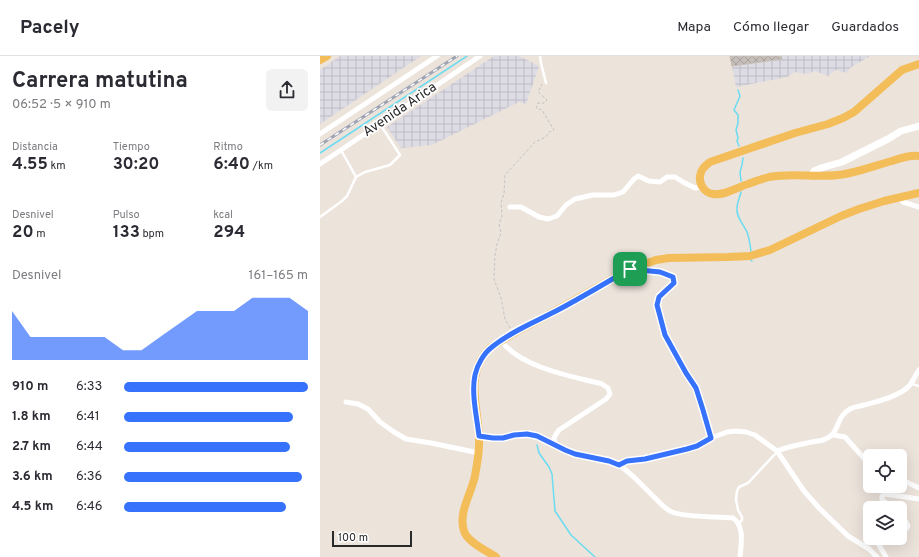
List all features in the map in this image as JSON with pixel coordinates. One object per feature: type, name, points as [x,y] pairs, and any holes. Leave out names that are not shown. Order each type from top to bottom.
[{"type":"main road","points":[[320,60],[327,56]]},
{"type":"main road","points":[[919,64],[902,70],[854,112],[843,118],[710,162],[702,169],[700,181],[702,187],[706,191],[715,194],[722,194],[749,183],[770,177],[812,175],[828,176],[845,174],[907,156],[919,156]]},
{"type":"main road","points":[[812,175],[814,171],[842,162],[901,131],[919,126]]},
{"type":"main road","points":[[496,557],[468,539],[464,533],[462,522],[464,507],[474,479],[479,453],[479,436],[474,390],[475,375],[483,357],[491,347],[512,334],[641,264],[669,258],[750,256],[770,250],[859,209],[919,193]]},
{"type":"street","name":"Avenida Arica","points":[[320,134],[437,56]]},
{"type":"street","name":"Avenida Arica","points":[[320,164],[480,56]]},
{"type":"street","points":[[510,207],[521,207],[539,217],[548,219],[557,216],[566,206],[575,200],[593,195],[614,195],[623,192],[638,176],[649,181],[660,182],[667,177],[675,177],[695,188],[702,187]]},
{"type":"street","points":[[899,198],[903,202],[919,207]]},
{"type":"street","points":[[501,341],[506,348],[542,367],[559,374],[602,384],[608,388],[610,394],[606,399],[559,430],[554,437],[558,447],[575,454],[609,461],[619,465],[629,472],[671,511],[687,515],[733,518],[737,521],[741,530],[740,557]]},
{"type":"street","points":[[778,451],[792,446],[825,440],[833,435],[839,420],[849,410],[888,398],[907,388],[919,370]]},
{"type":"street","points":[[346,402],[358,404],[368,409],[380,422],[406,439],[479,453]]},
{"type":"street","points":[[619,465],[627,461],[652,458],[687,449],[697,446],[711,438],[736,430],[755,435],[778,451],[804,491],[818,508],[848,536],[870,549],[877,557]]},
{"type":"street","points":[[833,435],[845,437],[863,457]]},
{"type":"street","points":[[907,482],[919,488]]},
{"type":"street","points":[[884,501],[882,496],[885,494],[919,499]]},
{"type":"street","points":[[879,545],[886,557]]},
{"type":"lane","points":[[540,56],[546,83]]},
{"type":"lane","points":[[320,217],[347,196],[356,177],[365,172],[390,165],[400,155],[380,124]]},
{"type":"lane","points":[[341,150],[356,177]]},
{"type":"lane","points":[[911,384],[919,386]]},
{"type":"lane","points":[[479,436],[503,438],[527,434],[537,436],[558,447]]},
{"type":"lane","points":[[739,524],[742,517],[738,510],[736,491],[739,487],[748,483],[778,451]]},
{"type":"path","points":[[512,334],[505,319],[501,298],[494,279],[496,250],[501,233],[499,224],[502,216],[501,203],[504,194],[506,176],[535,142],[546,138],[549,132],[554,130],[542,110],[536,108],[538,103],[544,103],[547,100],[538,92],[541,85],[546,83]]},
{"type":"path","points":[[645,271],[660,272],[673,277],[674,283],[659,297],[657,305],[665,335],[696,388],[711,438]]},
{"type":"shaded area","points":[[340,56],[421,56],[320,124],[320,70]]},
{"type":"shaded area","points":[[494,56],[519,56],[539,66],[526,104],[519,102],[432,145],[401,148],[387,127]]},
{"type":"shaded area","points":[[730,56],[870,56],[850,68],[847,73],[836,70],[828,76],[815,71],[806,74],[795,72],[787,77],[736,87]]},
{"type":"building","points":[[730,56],[781,56],[782,59],[732,66]]},
{"type":"waterway","points":[[320,153],[467,56]]},
{"type":"waterway","points":[[738,90],[740,96],[734,110],[738,115],[736,130],[739,146]]},
{"type":"waterway","points":[[741,181],[740,172],[743,158]]},
{"type":"waterway","points":[[741,192],[737,204],[737,211],[748,234],[751,251]]},
{"type":"waterway","points":[[537,445],[539,453],[552,474],[555,511],[571,535],[595,557]]},
{"type":"railway","points":[[320,145],[457,56]]},
{"type":"route","points":[[630,269],[660,272],[673,277],[674,283],[659,297],[657,305],[665,335],[696,388],[711,438],[697,446],[687,449],[658,457],[627,461],[619,465],[597,458],[575,454],[537,436],[527,434],[493,438],[479,436],[474,390],[475,375],[483,357],[491,347],[630,269]]}]
